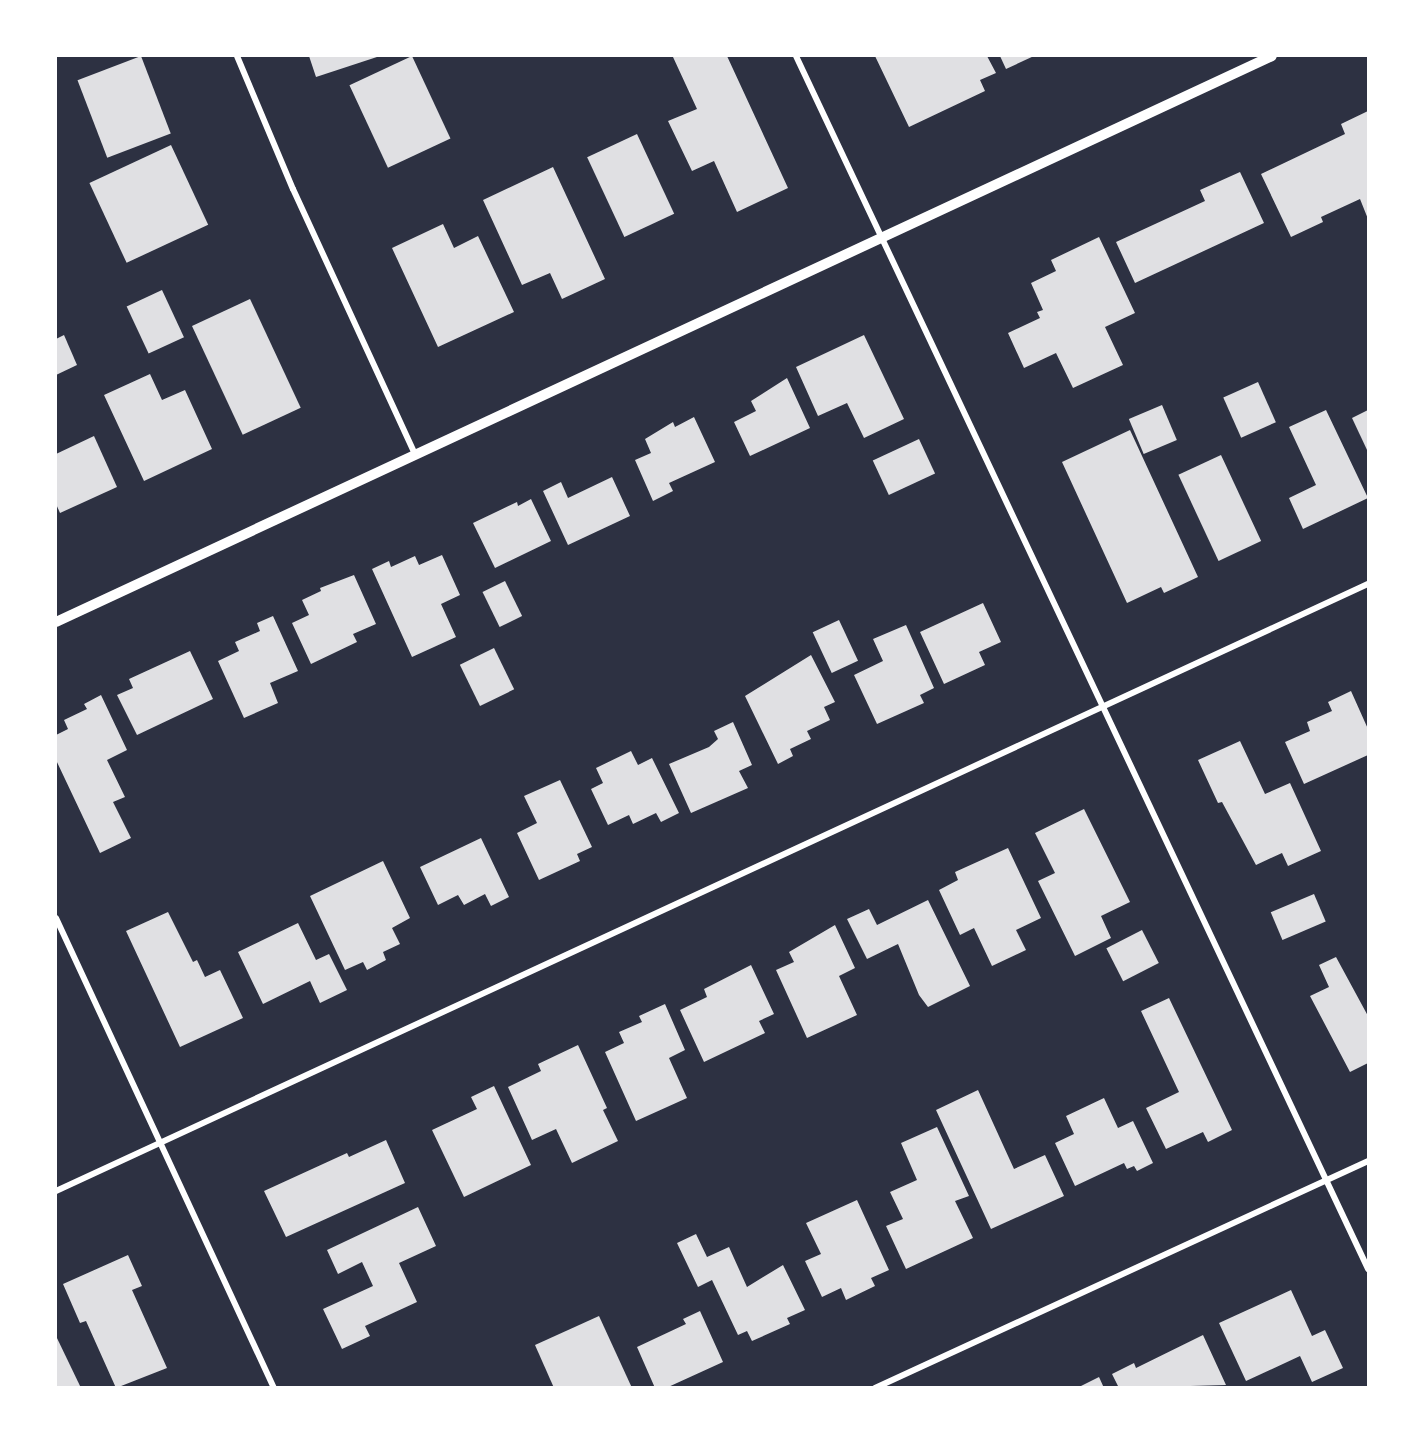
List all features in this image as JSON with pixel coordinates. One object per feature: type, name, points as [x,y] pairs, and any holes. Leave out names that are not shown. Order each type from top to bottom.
[{"type":"street","points":[[237,56],[293,189],[414,452]]},
{"type":"street","points":[[795,56],[1368,1269]]},
{"type":"street","points":[[56,622],[414,452],[882,238],[1272,56]]},
{"type":"street","points":[[56,1191],[1368,584]]},
{"type":"street","points":[[56,918],[274,1388]]},
{"type":"street","points":[[875,1388],[1368,1161]]},
{"type":"building","points":[[141,56],[171,133],[107,158],[78,80]]},
{"type":"building","points":[[309,56],[380,56],[316,77]]},
{"type":"building","points":[[412,56],[450,138],[388,168],[349,85]]},
{"type":"building","points":[[727,56],[788,188],[737,212],[714,161],[692,171],[668,121],[697,109],[673,57]]},
{"type":"building","points":[[875,56],[987,56],[996,73],[980,80],[985,91],[909,127]]},
{"type":"building","points":[[1000,56],[1034,56],[1006,69]]},
{"type":"building","points":[[1368,111],[1368,219],[1360,199],[1321,217],[1323,222],[1291,237],[1261,174],[1345,134],[1341,124]]},
{"type":"building","points":[[637,134],[674,214],[624,237],[587,157]]},
{"type":"building","points":[[171,145],[208,225],[127,263],[89,183]]},
{"type":"building","points":[[553,167],[605,279],[562,299],[550,273],[522,285],[483,200]]},
{"type":"building","points":[[1240,172],[1264,223],[1135,283],[1116,242],[1205,201],[1200,190]]},
{"type":"building","points":[[443,224],[454,248],[478,236],[514,312],[438,347],[392,248]]},
{"type":"building","points":[[1099,237],[1135,313],[1105,327],[1123,365],[1073,388],[1056,353],[1024,368],[1008,333],[1040,318],[1037,312],[1043,310],[1031,283],[1056,271],[1051,260]]},
{"type":"building","points":[[162,290],[184,337],[149,354],[127,306]]},
{"type":"building","points":[[250,299],[301,408],[243,435],[192,326]]},
{"type":"building","points":[[64,335],[77,365],[56,375],[56,339]]},
{"type":"building","points":[[864,335],[904,419],[864,438],[847,403],[818,416],[796,367]]},
{"type":"building","points":[[150,374],[162,400],[185,390],[212,449],[144,481],[104,395]]},
{"type":"building","points":[[787,378],[810,428],[750,456],[734,422],[756,411],[751,401]]},
{"type":"building","points":[[1258,382],[1276,422],[1241,438],[1223,397]]},
{"type":"building","points":[[1162,405],[1177,440],[1144,454],[1129,419]]},
{"type":"building","points":[[1326,410],[1368,498],[1303,529],[1289,498],[1316,485],[1289,427]]},
{"type":"building","points":[[1368,410],[1368,452],[1352,418]]},
{"type":"building","points":[[694,417],[715,462],[669,483],[673,491],[653,501],[635,460],[651,453],[645,439],[673,422],[675,427]]},
{"type":"building","points":[[1130,430],[1198,577],[1164,593],[1161,587],[1127,603],[1062,462]]},
{"type":"building","points":[[94,436],[117,487],[60,513],[56,504],[56,454]]},
{"type":"building","points":[[919,439],[935,473],[889,495],[873,461]]},
{"type":"building","points":[[1221,455],[1261,541],[1219,561],[1178,475]]},
{"type":"building","points":[[612,477],[630,516],[568,545],[543,491],[561,482],[568,498]]},
{"type":"building","points":[[531,499],[551,541],[495,568],[473,523],[517,502],[518,506]]},
{"type":"building","points":[[442,555],[460,595],[441,604],[456,637],[412,657],[372,569],[389,561],[391,567],[415,556],[419,565]]},
{"type":"building","points":[[354,575],[376,624],[353,634],[357,642],[311,664],[292,623],[309,615],[302,600],[321,591],[320,588]]},
{"type":"building","points":[[505,581],[522,616],[500,627],[483,592]]},
{"type":"building","points":[[983,603],[1001,642],[979,652],[985,665],[944,684],[920,632]]},
{"type":"building","points":[[273,616],[298,671],[270,683],[278,703],[244,718],[218,661],[239,651],[235,642],[260,631],[257,623]]},
{"type":"building","points":[[839,620],[858,661],[832,673],[813,632]]},
{"type":"building","points":[[906,625],[934,688],[920,695],[924,703],[877,724],[854,675],[883,661],[873,639]]},
{"type":"building","points":[[494,648],[514,689],[480,706],[460,665]]},
{"type":"building","points":[[190,651],[213,699],[137,735],[117,695],[133,688],[129,679]]},
{"type":"building","points":[[811,655],[835,702],[824,707],[830,720],[807,731],[811,739],[790,749],[793,756],[778,764],[745,696]]},
{"type":"building","points":[[1351,691],[1368,729],[1368,755],[1304,784],[1285,742],[1310,731],[1307,722],[1332,711],[1328,702]]},
{"type":"building","points":[[101,695],[127,750],[107,760],[125,797],[113,802],[131,838],[100,853],[56,760],[56,735],[68,729],[64,720],[87,709],[84,704]]},
{"type":"building","points":[[733,722],[752,765],[739,771],[748,788],[691,813],[669,764],[709,747],[718,739],[714,731]]},
{"type":"building","points":[[1240,741],[1265,794],[1290,783],[1321,851],[1288,866],[1282,853],[1256,865],[1222,802],[1218,803],[1198,760]]},
{"type":"building","points":[[631,751],[638,765],[652,758],[679,813],[661,822],[656,813],[633,824],[629,815],[608,825],[591,789],[603,783],[596,768]]},
{"type":"building","points":[[560,780],[592,847],[577,854],[580,861],[539,880],[517,833],[537,823],[524,796]]},
{"type":"building","points":[[1084,809],[1130,902],[1101,916],[1111,938],[1075,956],[1038,881],[1055,873],[1035,833]]},
{"type":"building","points":[[481,838],[509,897],[491,906],[485,894],[464,905],[458,895],[438,905],[420,867]]},
{"type":"building","points":[[1008,848],[1041,918],[1016,930],[1026,950],[992,966],[974,928],[960,935],[939,890],[958,880],[955,872]]},
{"type":"building","points":[[383,861],[410,918],[392,928],[400,944],[383,952],[386,960],[367,970],[363,962],[345,970],[310,896]]},
{"type":"building","points":[[1314,894],[1326,922],[1282,940],[1271,912]]},
{"type":"building","points":[[928,900],[970,986],[928,1007],[919,995],[898,944],[867,959],[847,919],[869,909],[877,925]]},
{"type":"building","points":[[168,912],[193,962],[197,960],[205,977],[220,970],[243,1018],[180,1047],[126,931]]},
{"type":"building","points":[[298,923],[316,960],[329,954],[347,990],[320,1003],[310,981],[263,1004],[238,952]]},
{"type":"building","points":[[835,925],[855,968],[839,976],[857,1015],[807,1038],[776,970],[794,962],[789,952]]},
{"type":"building","points":[[1142,930],[1159,963],[1123,981],[1106,948]]},
{"type":"building","points":[[1336,957],[1368,1016],[1368,1063],[1350,1072],[1310,996],[1329,987],[1319,965]]},
{"type":"building","points":[[751,965],[774,1014],[759,1021],[765,1033],[704,1062],[680,1010],[707,997],[704,989]]},
{"type":"building","points":[[1169,998],[1232,1130],[1208,1142],[1203,1132],[1166,1149],[1146,1108],[1179,1092],[1141,1011]]},
{"type":"building","points":[[665,1004],[685,1050],[669,1058],[687,1098],[636,1121],[605,1052],[624,1043],[619,1032],[642,1022],[639,1016]]},
{"type":"building","points":[[578,1045],[607,1108],[603,1110],[618,1141],[572,1163],[556,1129],[532,1140],[508,1087],[541,1071],[538,1064]]},
{"type":"building","points":[[494,1086],[531,1165],[464,1197],[432,1130],[477,1109],[471,1097]]},
{"type":"building","points":[[978,1090],[1014,1169],[1045,1155],[1064,1196],[991,1229],[936,1110]]},
{"type":"building","points":[[1104,1098],[1118,1128],[1133,1121],[1153,1163],[1137,1171],[1134,1166],[1127,1169],[1124,1163],[1075,1186],[1055,1143],[1074,1134],[1066,1116]]},
{"type":"building","points":[[937,1127],[969,1196],[955,1201],[973,1238],[906,1269],[886,1226],[903,1219],[890,1192],[917,1180],[901,1143]]},
{"type":"building","points":[[386,1140],[405,1183],[286,1237],[264,1191],[347,1153],[349,1157]]},
{"type":"building","points":[[857,1200],[889,1270],[871,1278],[875,1286],[846,1300],[841,1288],[822,1297],[805,1261],[821,1254],[806,1223]]},
{"type":"building","points":[[418,1207],[436,1246],[399,1263],[417,1302],[365,1326],[370,1336],[342,1349],[323,1309],[373,1286],[362,1262],[338,1274],[327,1250]]},
{"type":"building","points":[[696,1234],[707,1257],[729,1247],[747,1287],[783,1265],[805,1310],[787,1318],[790,1324],[752,1341],[747,1331],[738,1335],[712,1280],[698,1287],[677,1243]]},
{"type":"building","points":[[128,1255],[142,1286],[132,1290],[167,1368],[116,1388],[86,1321],[80,1323],[63,1284]]},
{"type":"building","points":[[1291,1290],[1312,1336],[1325,1330],[1343,1368],[1312,1382],[1300,1356],[1246,1381],[1219,1323]]},
{"type":"building","points":[[700,1311],[723,1362],[666,1388],[655,1388],[637,1347],[686,1324],[683,1319]]},
{"type":"building","points":[[599,1316],[632,1388],[554,1388],[535,1345]]},
{"type":"building","points":[[1203,1335],[1226,1385],[1119,1388],[1112,1374],[1134,1363],[1136,1368]]},
{"type":"building","points":[[56,1336],[81,1388],[56,1388]]},
{"type":"building","points":[[1099,1377],[1104,1388],[1077,1388]]}]
